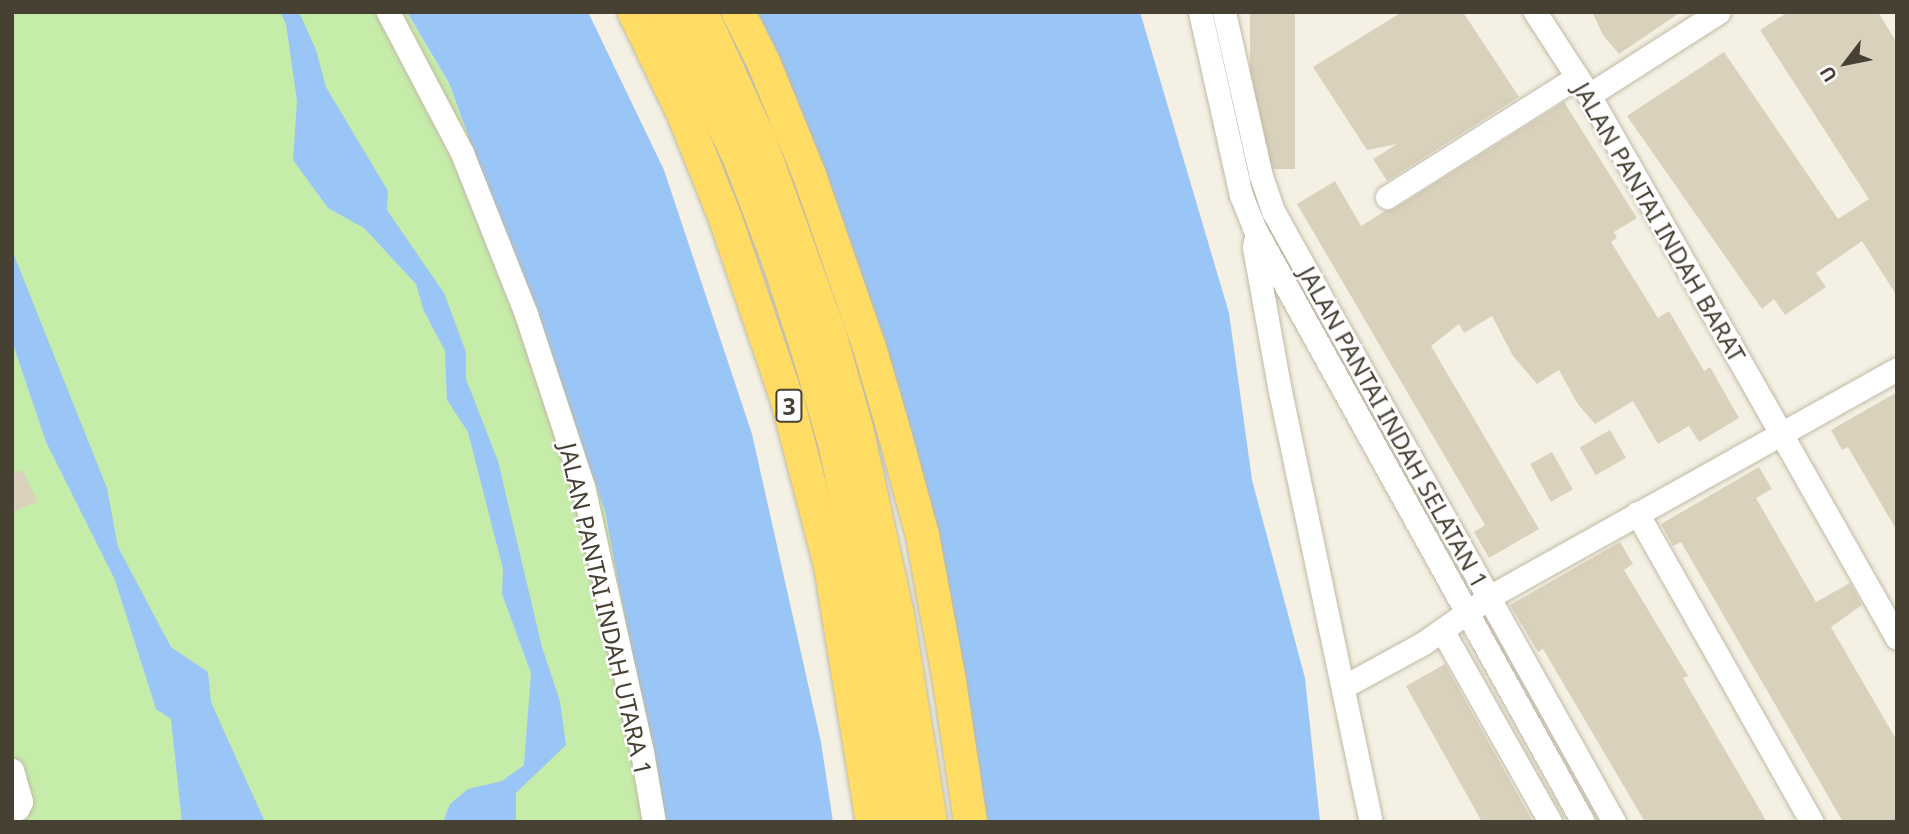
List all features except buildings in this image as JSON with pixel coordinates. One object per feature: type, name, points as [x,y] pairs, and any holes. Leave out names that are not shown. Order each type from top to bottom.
[{"type":"highway","name":"3","points":[[634,12],[682,111],[725,218],[787,400],[830,565],[872,822]]},
{"type":"highway","name":"3","points":[[670,12],[740,160],[779,263],[834,442],[852,525],[900,822]]},
{"type":"highway","points":[[701,12],[759,139],[829,333],[856,428],[897,615],[930,822]]},
{"type":"highway","points":[[738,12],[764,64],[809,175],[869,347],[895,436],[922,535],[949,681],[970,822]]},
{"type":"street","name":"JALAN PANTAI INDAH UTARA 1","points":[[388,12],[462,153],[526,314],[574,460],[642,752],[653,822]]},
{"type":"street","name":"JALAN PANTAI INDAH SELATAN 1","points":[[1200,12],[1241,195],[1258,234],[1583,822]]},
{"type":"street","name":"JALAN PANTAI INDAH SELATAN 1","points":[[1224,12],[1261,176],[1273,211],[1614,822]]},
{"type":"street","name":"JALAN PANTAI INDAH BARAT","points":[[1535,12],[1583,86],[1897,638]]},
{"type":"street","points":[[1387,197],[1719,12]]},
{"type":"street","points":[[1258,234],[1254,247],[1280,391],[1349,684],[1387,822]]},
{"type":"street","points":[[1349,684],[1442,631],[1489,597],[1897,369]]},
{"type":"street","points":[[1637,513],[1812,822]]},
{"type":"street","points":[[1442,631],[1550,822]]},
{"type":"street","points":[[1349,684],[1371,822]]},
{"type":"street","points":[[12,770],[20,798],[20,806],[12,806]]},
{"type":"green space","points":[[12,12],[407,12],[449,83],[605,511],[663,822],[12,822]]},
{"type":"water","points":[[280,12],[299,12],[316,50],[326,87],[388,191],[387,210],[444,293],[466,352],[466,379],[498,461],[542,647],[560,701],[566,745],[516,793],[516,822],[443,822],[450,804],[468,789],[502,781],[524,765],[531,673],[502,594],[503,569],[468,432],[447,400],[445,351],[423,309],[416,284],[364,228],[328,208],[293,160],[297,101],[286,24]]},
{"type":"water","points":[[407,12],[588,12],[664,170],[752,434],[821,742],[833,822],[663,822],[605,511],[449,83]]},
{"type":"water","points":[[748,12],[1140,12],[1229,313],[1252,480],[1305,678],[1320,822],[973,822],[925,521]]},
{"type":"water","points":[[12,250],[107,488],[118,547],[171,647],[208,672],[211,702],[265,822],[182,822],[171,719],[156,709],[115,580],[46,442],[12,341]]}]
